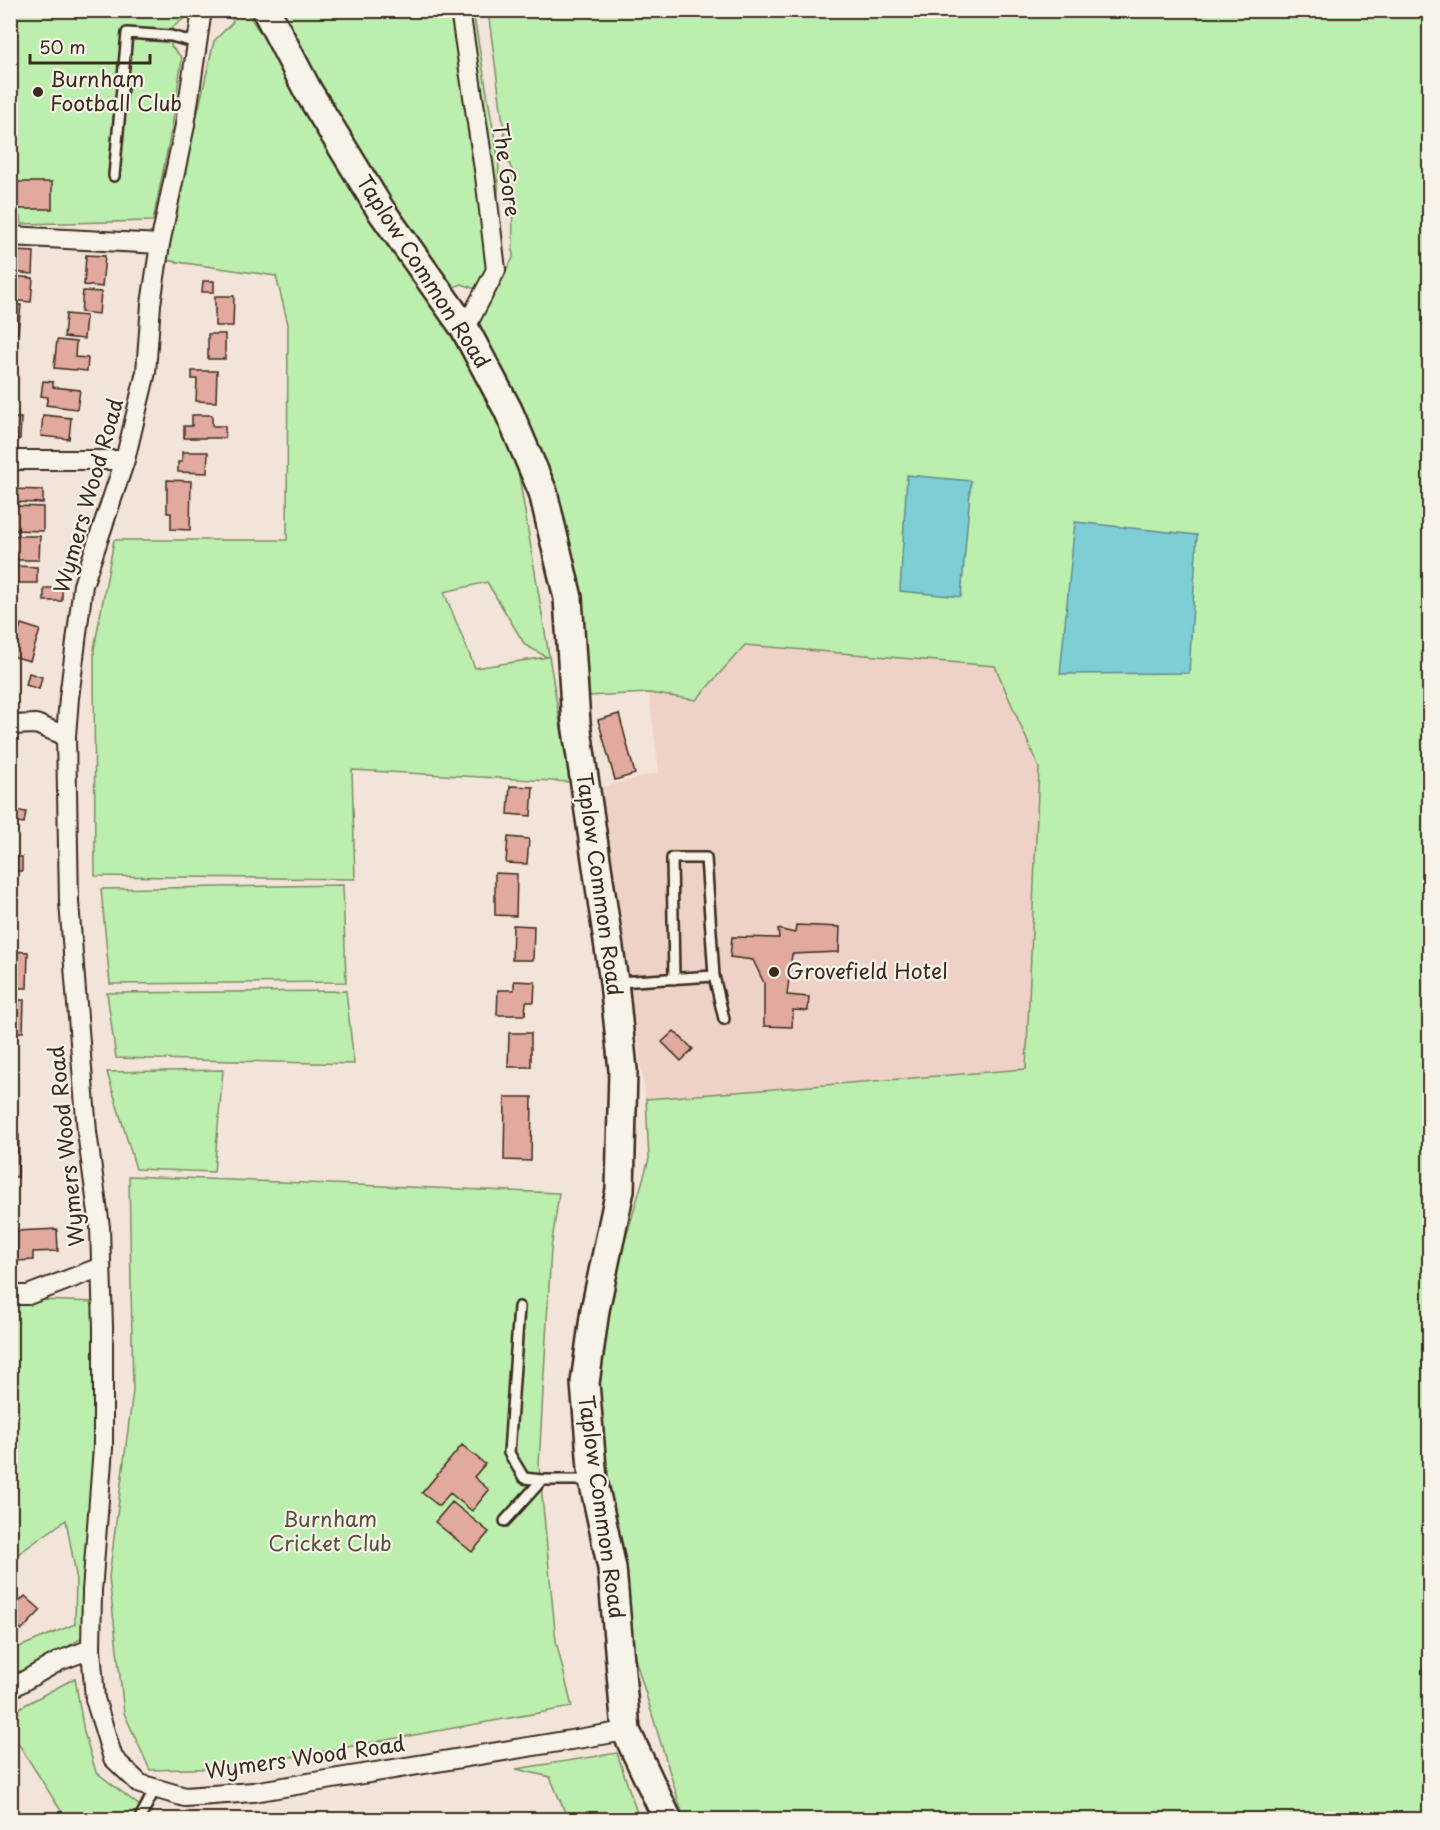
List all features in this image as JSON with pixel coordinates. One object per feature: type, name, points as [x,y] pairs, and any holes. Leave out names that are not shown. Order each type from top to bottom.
[{"type":"street","name":"Wymers Wood Road","points":[[202,10],[185,125],[160,244],[151,304],[146,372],[125,460],[83,585],[66,736],[70,914],[87,1132],[100,1227],[103,1448],[92,1592],[95,1699],[113,1758],[140,1784],[184,1797],[253,1792],[626,1731]]},
{"type":"street","name":"Taplow Common Road","points":[[266,10],[308,91],[380,209],[465,329],[508,410],[543,492],[568,598],[576,723],[614,982],[623,1070],[620,1190],[595,1310],[585,1383],[593,1480],[612,1568],[626,1731],[668,1820]]},
{"type":"street","name":"The Gore","points":[[460,10],[485,176],[496,270],[465,329]]},
{"type":"street","points":[[10,236],[160,244]]},
{"type":"street","points":[[10,460],[125,460]]},
{"type":"street","points":[[10,725],[36,724],[54,716],[69,698]]},
{"type":"street","points":[[36,724],[66,736]]},
{"type":"street","points":[[10,1295],[28,1295],[101,1267]]},
{"type":"street","points":[[10,1689],[59,1661],[92,1649]]},
{"type":"lane","points":[[114,176],[127,33],[171,36],[197,43]]},
{"type":"lane","points":[[674,979],[672,858],[706,858],[714,976],[724,1019]]},
{"type":"lane","points":[[614,982],[714,976]]},
{"type":"lane","points":[[519,1307],[509,1453],[524,1478],[593,1480]]},
{"type":"lane","points":[[505,1521],[542,1480]]},
{"type":"lane","points":[[139,1820],[155,1789]]},
{"type":"shaded area","points":[[745,645],[995,666],[1039,768],[1027,1070],[646,1099],[599,788],[659,772],[649,693],[696,699]]},
{"type":"green space","points":[[10,11],[190,11],[190,14],[172,28],[171,46],[182,58],[172,127],[153,221],[21,224],[20,217],[11,216]]},
{"type":"green space","points":[[230,11],[246,11],[409,259],[515,452],[570,782],[352,770],[355,879],[95,876],[94,649],[114,540],[287,540],[288,324],[276,276],[164,260],[214,41],[233,22]],"holes":[[[487,582],[525,645],[547,657],[475,668],[444,592]]]},
{"type":"green space","points":[[274,11],[473,11],[499,163],[495,267],[481,291],[462,284],[447,289],[393,206]]},
{"type":"green space","points":[[488,11],[1429,11],[1429,1819],[684,1819],[630,1642],[588,1368],[649,1159],[646,1099],[1026,1069],[1039,768],[995,666],[745,645],[696,700],[649,693],[588,696],[541,449],[473,329],[513,258],[512,170],[508,161]]},
{"type":"green space","points":[[343,885],[346,982],[110,984],[101,889]]},
{"type":"green space","points":[[346,991],[354,1064],[116,1058],[107,993]]},
{"type":"green space","points":[[223,1070],[214,1172],[136,1169],[107,1072]]},
{"type":"green space","name":"Burnham Cricket Club","points":[[129,1176],[559,1193],[551,1249],[539,1464],[556,1641],[572,1707],[229,1768],[150,1770],[124,1713],[109,1577],[133,1391]]},
{"type":"green space","points":[[11,1299],[95,1302],[96,1329],[87,1635],[11,1681],[10,1637],[17,1648],[75,1624],[76,1575],[66,1520],[11,1559]]},
{"type":"green space","points":[[75,1678],[84,1732],[96,1772],[145,1810],[141,1819],[62,1819],[65,1817],[18,1743],[11,1746],[10,1713]]},
{"type":"green space","points":[[617,1753],[639,1819],[568,1819],[550,1777],[516,1769]]},
{"type":"water","points":[[907,475],[971,481],[961,597],[900,591]]},
{"type":"water","points":[[1075,522],[1197,535],[1189,673],[1060,674]]},
{"type":"building","points":[[10,182],[52,182],[52,209],[10,209]]},
{"type":"building","points":[[14,251],[34,252],[33,274],[12,272]]},
{"type":"building","points":[[86,255],[105,256],[102,287],[84,285]]},
{"type":"building","points":[[11,276],[33,278],[31,302],[10,300]]},
{"type":"building","points":[[203,281],[214,281],[214,292],[202,292]]},
{"type":"building","points":[[83,291],[101,292],[99,314],[81,312]]},
{"type":"building","points":[[215,296],[234,296],[233,326],[215,326]]},
{"type":"building","points":[[10,304],[21,305],[18,333],[10,332]]},
{"type":"building","points":[[66,314],[86,316],[84,339],[64,337]]},
{"type":"building","points":[[208,334],[225,334],[225,359],[208,359]]},
{"type":"building","points":[[57,340],[76,342],[75,357],[88,358],[87,371],[54,368]]},
{"type":"building","points":[[192,371],[217,371],[216,402],[196,401],[197,379],[192,379]]},
{"type":"building","points":[[43,381],[53,382],[53,387],[80,390],[77,409],[46,405],[48,397],[41,396]]},
{"type":"building","points":[[43,415],[71,418],[69,439],[41,436]]},
{"type":"building","points":[[192,415],[212,415],[212,426],[225,426],[225,438],[184,438],[184,426],[192,426]]},
{"type":"building","points":[[10,418],[21,418],[20,439],[10,439]]},
{"type":"building","points":[[182,452],[208,452],[207,473],[178,472],[178,462],[182,462]]},
{"type":"building","points":[[167,480],[191,481],[190,530],[171,529],[171,513],[167,513]]},
{"type":"building","points":[[10,489],[43,490],[43,503],[10,502]]},
{"type":"building","points":[[14,506],[43,507],[43,531],[14,530]]},
{"type":"building","points":[[14,536],[40,536],[39,560],[13,560]]},
{"type":"building","points":[[15,566],[37,567],[37,583],[14,583]]},
{"type":"building","points":[[44,588],[62,588],[62,601],[44,601]]},
{"type":"building","points":[[21,624],[40,630],[30,661],[12,656]]},
{"type":"building","points":[[29,673],[42,677],[39,689],[26,685]]},
{"type":"building","points":[[619,714],[635,774],[615,780],[598,720]]},
{"type":"building","points":[[510,786],[533,787],[531,816],[508,814]]},
{"type":"building","points":[[10,800],[16,801],[15,810],[26,812],[24,823],[10,821]]},
{"type":"building","points":[[508,837],[529,839],[527,864],[506,863]]},
{"type":"building","points":[[10,857],[22,857],[22,871],[10,871]]},
{"type":"building","points":[[495,873],[517,874],[516,916],[495,915]]},
{"type":"building","points":[[10,910],[13,910],[13,938],[10,938]]},
{"type":"building","points":[[513,925],[534,926],[533,960],[512,960]]},
{"type":"building","name":"Grovefield Hotel","points":[[796,925],[840,927],[839,952],[792,954],[787,995],[809,997],[808,1011],[793,1010],[792,1027],[764,1026],[764,983],[753,960],[730,957],[732,937],[779,938],[778,929],[795,933]]},
{"type":"building","points":[[10,951],[28,952],[27,988],[10,988]]},
{"type":"building","points":[[514,981],[535,982],[534,1002],[526,1002],[525,1015],[497,1015],[498,990],[514,990]]},
{"type":"building","points":[[10,1000],[24,1000],[23,1032],[10,1032]]},
{"type":"building","points":[[674,1031],[693,1049],[681,1061],[662,1042]]},
{"type":"building","points":[[509,1033],[531,1033],[531,1067],[508,1067]]},
{"type":"building","points":[[10,1047],[12,1047],[12,1080],[10,1080]]},
{"type":"building","points":[[505,1097],[532,1097],[531,1161],[504,1160]]},
{"type":"building","points":[[10,1114],[16,1114],[16,1129],[10,1129]]},
{"type":"building","points":[[10,1135],[19,1135],[18,1177],[10,1177]]},
{"type":"building","points":[[57,1229],[58,1251],[33,1252],[33,1260],[17,1261],[16,1231]]},
{"type":"building","points":[[462,1445],[485,1464],[474,1477],[489,1490],[472,1511],[450,1493],[439,1506],[422,1493]]},
{"type":"building","points":[[452,1502],[489,1532],[472,1552],[435,1522]]},
{"type":"building","points":[[25,1596],[41,1610],[22,1630],[10,1620],[10,1611]]},
{"type":"building","points":[[455,1816],[480,1819],[455,1820]]},
{"type":"place","name":"Burnham Football Club","points":[[38,92]]},
{"type":"place","name":"Grovefield Hotel","points":[[774,972]]}]
